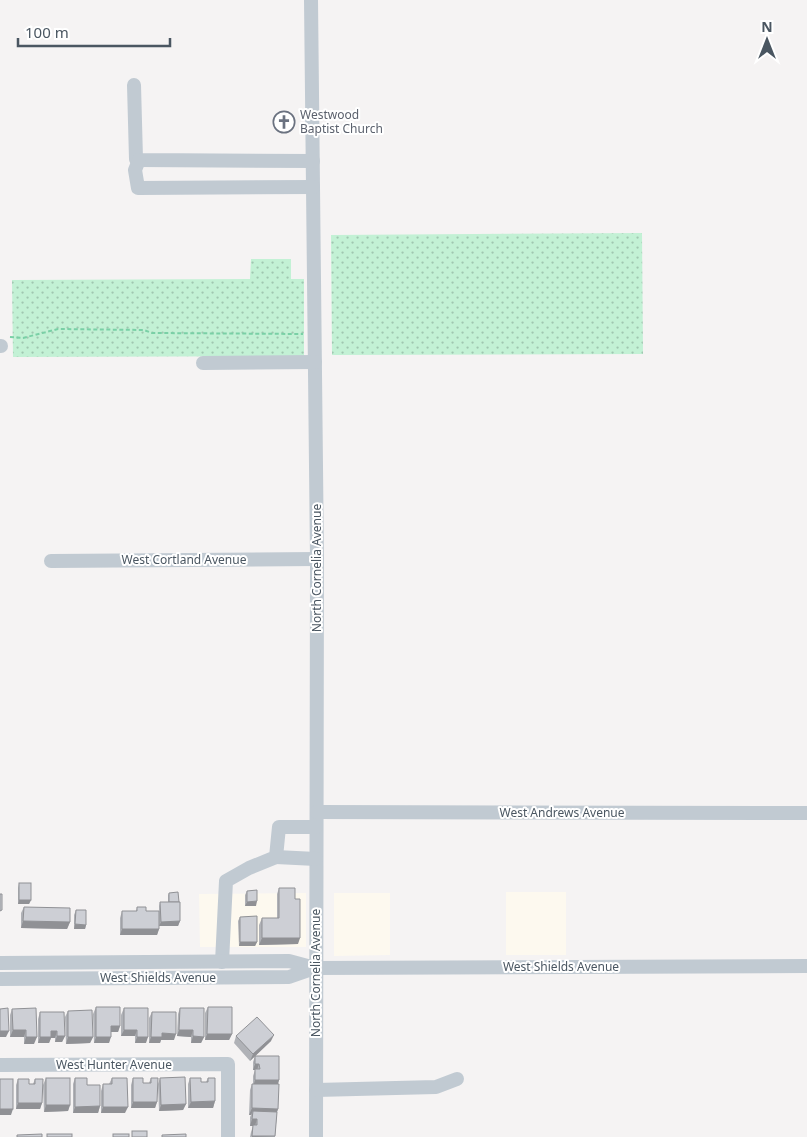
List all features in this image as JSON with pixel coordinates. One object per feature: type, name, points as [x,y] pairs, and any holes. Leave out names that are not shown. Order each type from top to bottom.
[{"type":"street","name":"North Cornelia Avenue","points":[[311,0],[317,559],[316,1137]]},
{"type":"street","points":[[134,85],[136,159],[313,161]]},
{"type":"street","points":[[140,160],[135,170],[138,188],[313,187]]},
{"type":"street","points":[[203,363],[315,362]]},
{"type":"street","name":"West Cortland Avenue","points":[[51,560],[317,559]]},
{"type":"street","name":"West Andrews Avenue","points":[[317,812],[807,813]]},
{"type":"street","points":[[276,857],[279,827],[316,827]]},
{"type":"street","points":[[222,962],[226,881],[249,868],[276,857],[316,859]]},
{"type":"street","name":"West Shields Avenue","points":[[0,963],[289,962],[315,968],[807,966]]},
{"type":"street","name":"West Shields Avenue","points":[[0,979],[289,977],[315,968]]},
{"type":"street","name":"West Hunter Avenue","points":[[0,1065],[228,1064],[228,1137]]},
{"type":"street","points":[[316,1090],[436,1087],[457,1079]]},
{"type":"path","points":[[0,346],[8,337],[23,338],[58,329],[138,329],[152,334],[315,334]]},
{"type":"shaded area","points":[[506,892],[566,892],[566,955],[506,955]]},
{"type":"shaded area","points":[[306,893],[306,947],[200,947],[199,894]]},
{"type":"shaded area","points":[[334,893],[390,893],[390,955],[334,956]]},
{"type":"green space","points":[[642,233],[643,354],[332,355],[331,235]]},
{"type":"green space","points":[[251,259],[291,259],[291,279],[304,279],[304,356],[13,357],[12,280],[250,279]]},
{"type":"building","points":[[19,883],[31,883],[31,900],[19,900]]},
{"type":"building","points":[[279,888],[295,888],[295,899],[300,899],[300,938],[262,938],[262,918],[279,918]]},
{"type":"building","points":[[257,890],[257,901],[247,902],[247,891]]},
{"type":"building","points":[[178,892],[179,902],[169,902],[169,893]]},
{"type":"building","points":[[0,894],[2,894],[2,910],[0,911]]},
{"type":"building","points":[[160,902],[180,902],[180,921],[161,922]]},
{"type":"building","points":[[24,907],[70,908],[70,922],[23,921]]},
{"type":"building","points":[[137,907],[146,907],[146,911],[159,911],[159,929],[122,929],[122,911],[137,911]]},
{"type":"building","points":[[76,910],[86,910],[86,925],[75,924]]},
{"type":"building","points":[[257,916],[257,942],[240,942],[240,917]]},
{"type":"building","points":[[96,1007],[120,1007],[120,1026],[111,1026],[111,1037],[96,1037]]},
{"type":"building","points":[[208,1007],[232,1007],[232,1034],[207,1034]]},
{"type":"building","points":[[8,1008],[9,1031],[0,1031],[0,1009]]},
{"type":"building","points":[[36,1008],[37,1037],[26,1037],[26,1030],[13,1030],[12,1009]]},
{"type":"building","points":[[124,1008],[148,1008],[148,1037],[137,1037],[137,1030],[124,1030]]},
{"type":"building","points":[[180,1008],[204,1008],[204,1037],[193,1036],[193,1030],[179,1030]]},
{"type":"building","points":[[92,1010],[93,1037],[68,1037],[68,1011]]},
{"type":"building","points":[[40,1012],[64,1012],[65,1036],[57,1036],[57,1031],[51,1031],[51,1037],[40,1037]]},
{"type":"building","points":[[152,1012],[176,1012],[176,1034],[162,1033],[162,1037],[151,1037]]},
{"type":"building","points":[[257,1017],[274,1035],[253,1054],[236,1036]]},
{"type":"building","points":[[255,1056],[279,1056],[279,1080],[255,1080],[255,1069],[260,1069],[259,1064],[255,1064]]},
{"type":"building","points":[[185,1077],[186,1104],[161,1105],[160,1078]]},
{"type":"building","points":[[46,1078],[70,1078],[70,1105],[46,1105]]},
{"type":"building","points":[[75,1078],[87,1078],[87,1085],[100,1085],[100,1106],[75,1107]]},
{"type":"building","points":[[112,1078],[127,1078],[128,1107],[103,1107],[103,1084],[112,1084]]},
{"type":"building","points":[[133,1078],[143,1078],[143,1083],[151,1083],[151,1078],[158,1078],[157,1102],[133,1102]]},
{"type":"building","points":[[190,1078],[201,1078],[201,1082],[208,1082],[208,1078],[215,1078],[215,1101],[191,1102]]},
{"type":"building","points":[[0,1079],[13,1079],[13,1109],[0,1109]]},
{"type":"building","points":[[18,1079],[29,1079],[29,1084],[35,1084],[35,1079],[43,1079],[42,1103],[18,1103]]},
{"type":"building","points":[[252,1084],[279,1084],[278,1109],[252,1108]]},
{"type":"building","points":[[253,1111],[277,1112],[275,1136],[252,1136],[253,1125],[257,1125],[257,1119],[252,1119]]},
{"type":"building","points":[[132,1131],[147,1131],[147,1137],[132,1137]]},
{"type":"building","points":[[42,1134],[42,1137],[17,1137],[17,1135]]},
{"type":"building","points":[[47,1134],[72,1134],[72,1137],[47,1137]]},
{"type":"building","points":[[113,1134],[129,1134],[129,1137],[113,1137]]},
{"type":"building","points":[[186,1134],[186,1137],[162,1137],[162,1135]]},
{"type":"place","name":"Westwood Baptist Church","points":[[284,122]]}]
